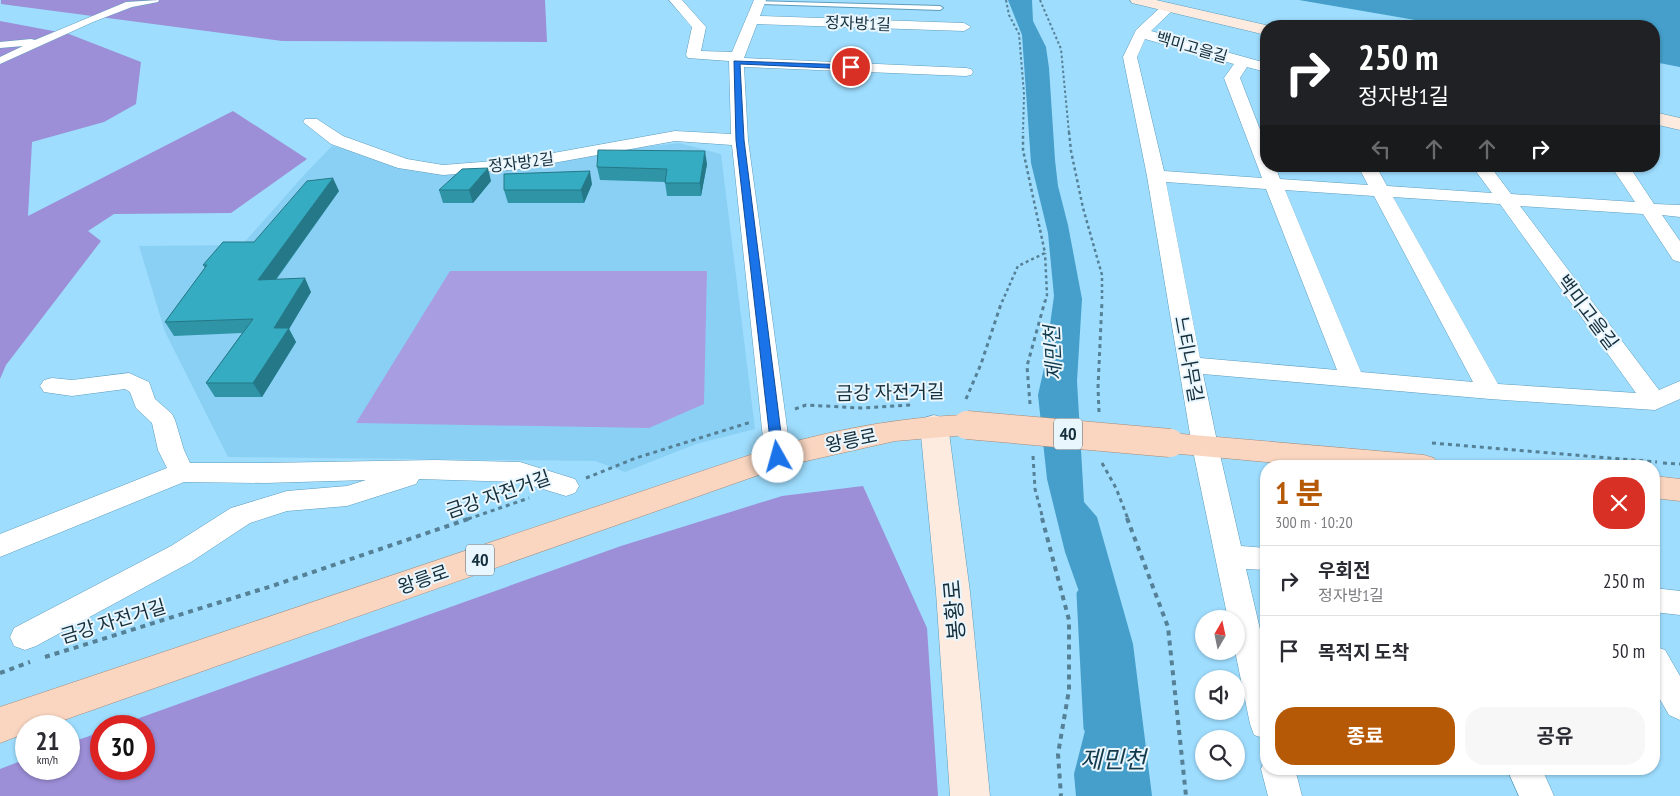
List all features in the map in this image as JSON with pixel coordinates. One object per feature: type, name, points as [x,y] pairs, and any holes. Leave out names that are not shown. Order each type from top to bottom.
[{"type":"main road","points":[[1137,0],[1260,29]]},
{"type":"main road","points":[[1660,119],[1680,124]]},
{"type":"main road","name":"왕릉로","points":[[0,725],[778,457],[859,436],[924,415],[965,415]]},
{"type":"main road","name":"봉황로","points":[[924,415],[953,592],[970,796]]},
{"type":"main road","name":"40","points":[[965,415],[1170,442],[1358,460]]},
{"type":"main road","points":[[1660,488],[1680,490]]},
{"type":"street","points":[[0,61],[88,20],[130,4],[154,0]]},
{"type":"street","points":[[675,0],[699,27],[693,55],[736,60],[966,72]]},
{"type":"street","points":[[757,7],[736,60],[740,140],[778,457]]},
{"type":"street","name":"정자방1길","points":[[757,7],[964,27]]},
{"type":"street","name":"느티나무길","points":[[1169,7],[1141,33],[1130,56],[1156,176],[1205,446],[1260,697]]},
{"type":"street","name":"백미고을길","points":[[1141,33],[1260,66]]},
{"type":"street","points":[[0,45],[40,41]]},
{"type":"street","name":"백미고을길","points":[[1243,62],[1232,78],[1260,149]]},
{"type":"street","name":"정자방2길","points":[[311,122],[337,140],[404,164],[443,170],[520,164],[675,136],[740,140]]},
{"type":"street","points":[[1156,176],[1269,172],[1380,190],[1680,210]]},
{"type":"street","name":"백미고을길","points":[[1269,172],[1352,378]]},
{"type":"street","points":[[1370,172],[1490,391]]},
{"type":"street","name":"백미고을길","points":[[1485,172],[1655,402]]},
{"type":"street","points":[[1624,172],[1680,256]]},
{"type":"street","points":[[1190,365],[1490,391],[1655,402],[1680,389]]},
{"type":"street","points":[[52,386],[72,388],[129,381],[141,388],[144,402],[163,420],[171,450],[182,472]]},
{"type":"street","points":[[25,637],[181,554],[241,515],[287,501],[347,496],[434,469]]},
{"type":"street","points":[[0,546],[182,472],[265,473],[434,469],[520,472],[566,486]]},
{"type":"street","points":[[1229,556],[1260,559]]},
{"type":"street","points":[[1660,601],[1680,603]]},
{"type":"street","points":[[1660,670],[1680,705]]},
{"type":"street","points":[[1280,775],[1285,796]]},
{"type":"street","points":[[1527,775],[1537,796]]},
{"type":"lane","points":[[757,7],[940,8]]},
{"type":"path","points":[[1006,0],[1009,15],[1019,34],[1024,94],[1023,150],[1045,253],[1047,295],[1027,366],[1030,406]]},
{"type":"path","points":[[1040,0],[1061,49],[1071,151],[1083,208],[1102,275],[1098,388],[1099,415]]},
{"type":"path","points":[[965,415],[1002,301],[1018,266],[1045,253]]},
{"type":"path","name":"금강 자전거길","points":[[0,673],[55,653],[275,585],[566,486],[636,458],[806,405],[861,408],[924,415]]},
{"type":"path","points":[[1033,452],[1035,489],[1069,620],[1069,690],[1058,754],[1061,796]]},
{"type":"path","points":[[1101,461],[1116,488],[1168,627],[1186,796]]},
{"type":"shaded area","points":[[1,0],[545,0],[547,42],[282,41],[1,4]]},
{"type":"shaded area","points":[[0,21],[69,34],[141,62],[136,104],[104,122],[32,142],[28,216],[233,111],[307,159],[231,213],[114,214],[88,231],[101,241],[6,365],[0,379]]},
{"type":"shaded area","points":[[679,143],[721,154],[755,429],[696,444],[625,472],[595,461],[228,457],[165,332],[139,246],[242,245],[332,146],[422,167],[470,168]]},
{"type":"shaded area","points":[[450,271],[707,271],[704,404],[649,428],[356,423]]},
{"type":"shaded area","points":[[863,486],[927,628],[938,796],[0,796],[0,769],[15,763],[15,780],[80,780],[80,739],[90,736],[90,780],[155,780],[155,715],[148,715],[621,546],[782,496]]},
{"type":"water","name":"제민천","points":[[1008,0],[1032,0],[1033,21],[1046,47],[1058,186],[1068,225],[1082,299],[1077,381],[1084,502],[1097,517],[1133,644],[1152,796],[1076,796],[1074,774],[1088,719],[1082,600],[1065,552],[1047,479],[1038,395],[1044,368],[1054,296],[1048,233],[1031,163],[1022,35]]},
{"type":"water","points":[[1299,0],[1680,0],[1680,67],[1660,63],[1660,20],[1415,20]]},
{"type":"building","points":[[598,150],[705,151],[700,183],[665,183],[667,169],[597,167]]},
{"type":"building","points":[[488,168],[469,190],[439,190],[462,169]]},
{"type":"building","points":[[590,171],[581,190],[504,190],[504,174]]},
{"type":"building","points":[[333,178],[258,280],[305,278],[274,328],[289,328],[253,383],[206,383],[253,319],[165,322],[207,265],[203,265],[223,242],[254,242],[307,181]]},
{"type":"waterway","name":"제민천","points":[[1081,594],[1088,728]]},
{"type":"route","points":[[778,457],[740,140],[736,62],[851,67]]}]
